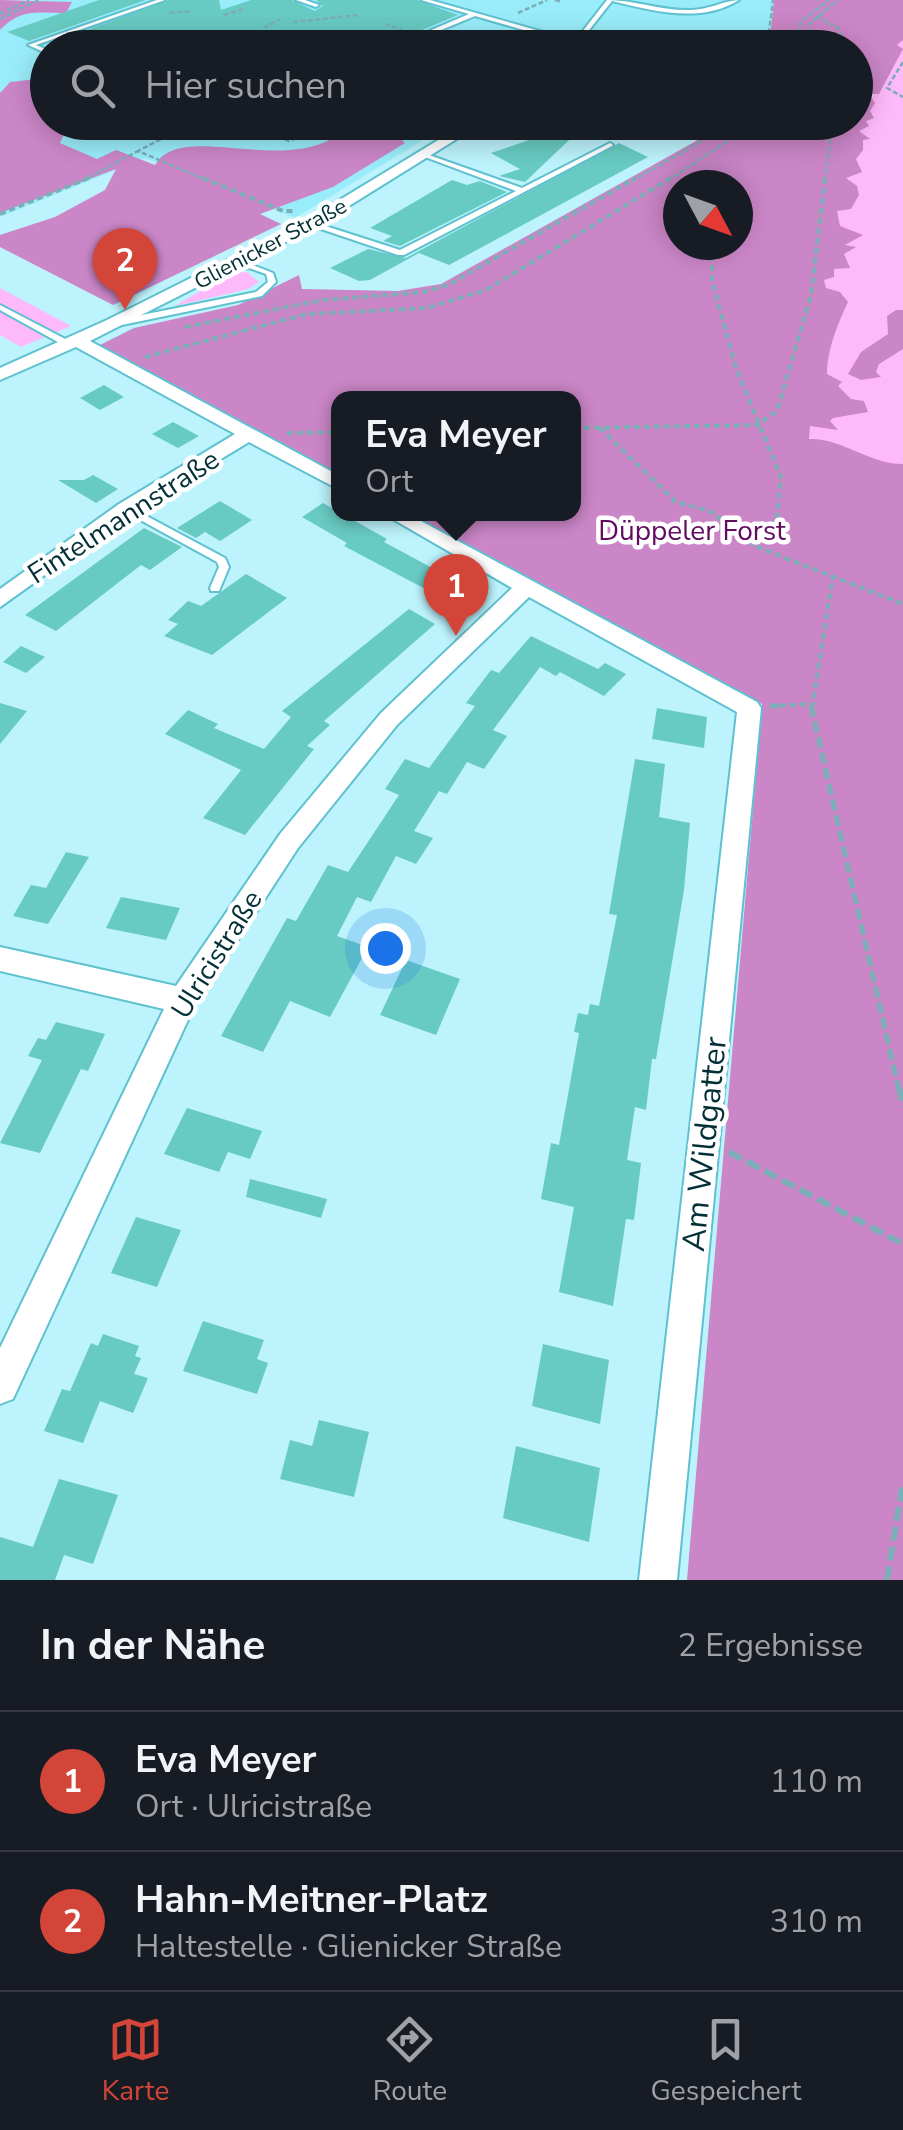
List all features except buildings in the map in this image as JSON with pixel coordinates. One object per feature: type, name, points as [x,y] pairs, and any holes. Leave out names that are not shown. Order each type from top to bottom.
[{"type":"street","name":"Glienicker Straße","points":[[0,375],[113,324],[310,224],[451,140]]},
{"type":"street","points":[[72,342],[331,480]]},
{"type":"street","name":"Fintelmannstraße","points":[[0,600],[126,508],[249,434]]},
{"type":"street","points":[[407,521],[749,708]]},
{"type":"street","name":"Ulricistraße","points":[[0,1386],[183,1000],[289,840],[389,718],[527,586]]},
{"type":"street","name":"Am Wildgatter","points":[[658,1580],[749,708]]},
{"type":"street","points":[[0,959],[183,1000]]},
{"type":"lane","points":[[74,30],[162,0]]},
{"type":"lane","points":[[300,0],[316,5]]},
{"type":"lane","points":[[424,0],[527,30]]},
{"type":"lane","points":[[585,30],[612,0],[706,12],[736,0]]},
{"type":"lane","points":[[436,30],[475,14]]},
{"type":"lane","points":[[310,224],[401,253],[610,145]]},
{"type":"lane","points":[[427,156],[524,191]]},
{"type":"lane","points":[[113,324],[259,294],[272,282],[268,273],[258,268],[221,269]]},
{"type":"lane","points":[[0,307],[72,342]]},
{"type":"lane","points":[[126,508],[222,560],[224,567],[215,588]]},
{"type":"path","points":[[0,16],[29,0]]},
{"type":"path","points":[[0,16],[39,0]]},
{"type":"path","points":[[555,0],[562,2]]},
{"type":"path","points":[[766,30],[773,0]]},
{"type":"path","points":[[796,30],[808,13],[829,0]]},
{"type":"path","points":[[805,30],[814,15],[838,0]]},
{"type":"path","points":[[224,15],[246,8]]},
{"type":"path","points":[[328,9],[345,19]]},
{"type":"path","points":[[169,13],[192,11]]},
{"type":"path","points":[[808,13],[839,30]]},
{"type":"path","points":[[293,22],[360,15]]},
{"type":"path","points":[[264,28],[280,18]]},
{"type":"path","points":[[903,62],[887,88],[903,97]]},
{"type":"path","points":[[0,214],[101,173],[160,140]]},
{"type":"path","points":[[180,328],[323,300],[423,292],[448,285],[704,140]]},
{"type":"path","points":[[685,170],[732,140]]},
{"type":"path","points":[[581,428],[756,424],[777,411],[811,296],[830,140]]},
{"type":"path","points":[[138,152],[283,211],[297,211]]},
{"type":"path","points":[[150,357],[308,314],[392,311],[454,302],[486,290],[663,184]]},
{"type":"path","points":[[712,260],[712,281],[756,424],[781,478],[777,518],[756,546]]},
{"type":"path","points":[[599,428],[676,502],[710,511],[756,546],[903,604]]},
{"type":"path","points":[[308,432],[331,432]]},
{"type":"path","points":[[833,575],[812,704],[903,1108]]},
{"type":"path","points":[[749,708],[812,704]]},
{"type":"path","points":[[704,1139],[903,1244]]},
{"type":"path","points":[[888,1580],[903,1482]]},
{"type":"shaded area","points":[[36,0],[774,0],[771,30],[30,30],[30,140],[423,140],[295,218],[145,158],[0,217],[0,17]]},
{"type":"shaded area","points":[[903,26],[903,495],[790,457],[850,140],[873,140],[873,78]]},
{"type":"shaded area","points":[[247,272],[259,282],[248,289],[175,306],[231,273]]},
{"type":"shaded area","points":[[0,288],[71,326],[21,347],[0,335]]},
{"type":"green space","points":[[0,0],[72,2],[66,13],[23,15],[0,30]]},
{"type":"green space","name":"Düppeler Forst","points":[[774,0],[903,0],[903,40],[897,45],[903,49],[879,94],[873,94],[873,30],[771,30]]},
{"type":"green space","points":[[30,80],[30,140],[61,140],[60,143],[97,159],[116,150],[155,165],[169,152],[188,147],[294,150],[327,140],[405,143],[333,187],[260,214],[281,224],[113,305],[0,247],[0,235],[55,217],[105,190],[116,169],[0,213],[0,93],[10,82]]},
{"type":"green space","name":"Düppeler Forst","points":[[698,140],[863,140],[863,150],[856,159],[862,172],[846,178],[857,186],[859,195],[851,209],[837,211],[840,226],[863,235],[845,245],[856,247],[844,254],[850,268],[834,269],[834,277],[824,280],[826,288],[840,292],[848,302],[831,346],[827,374],[842,382],[838,386],[851,399],[864,401],[868,412],[833,418],[830,421],[838,430],[810,426],[809,439],[833,442],[878,460],[903,464],[903,1580],[687,1580],[762,704],[424,521],[581,521],[581,391],[331,391],[331,470],[100,345],[134,328],[238,305],[299,275],[302,289],[398,291],[441,284]]},
{"type":"green space","points":[[903,310],[903,349],[879,364],[876,372],[881,377],[861,380],[848,374],[861,352],[888,334],[887,316]]},
{"type":"place","name":"Hahn-Meitner-Platz","points":[[125,310]]},
{"type":"place","name":"Eva Meyer","points":[[456,636]]}]
